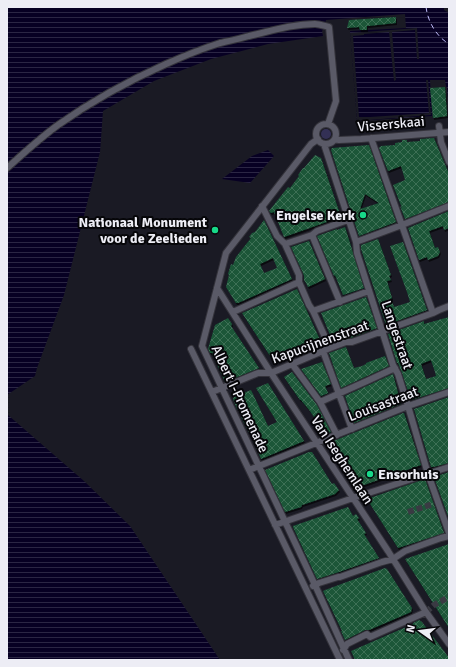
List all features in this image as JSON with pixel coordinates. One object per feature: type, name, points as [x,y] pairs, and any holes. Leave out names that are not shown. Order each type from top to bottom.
[{"type":"street","points":[[7,168],[40,138],[58,125],[122,85],[177,59],[220,43],[280,28],[300,25],[316,24],[329,27],[336,101],[328,124]]},
{"type":"street","points":[[328,124],[333,126],[336,131],[336,136],[335,139],[329,144],[324,144],[321,143],[316,134],[318,128],[322,125],[328,124]]},
{"type":"street","points":[[440,129],[441,142],[449,162]]},
{"type":"street","name":"Visserskaai","points":[[335,139],[371,138],[440,129],[449,132]]},
{"type":"street","points":[[371,138],[402,225],[422,271],[433,313]]},
{"type":"street","name":"Albert I-Promenade","points":[[318,139],[311,144],[226,253],[202,346],[349,660]]},
{"type":"street","name":"Langestraat","points":[[324,144],[356,242],[357,253],[369,292],[408,406],[436,503],[449,534]]},
{"type":"street","points":[[262,206],[277,236],[285,244],[299,275],[299,282],[330,348]]},
{"type":"street","points":[[356,242],[449,206]]},
{"type":"street","points":[[285,244],[312,235],[317,231],[348,220]]},
{"type":"street","points":[[312,235],[340,302]]},
{"type":"street","points":[[233,312],[299,282]]},
{"type":"street","name":"Van Iseghemlaan","points":[[217,288],[426,612],[449,644]]},
{"type":"street","points":[[313,311],[369,292]]},
{"type":"street","name":"Kapucijnenstraat","points":[[212,392],[258,373],[272,373],[322,351],[433,313],[449,306]]},
{"type":"street","name":"Albert I-Promenade","points":[[191,349],[340,660]]},
{"type":"street","points":[[322,351],[352,429]]},
{"type":"street","points":[[292,364],[320,402],[337,435]]},
{"type":"street","points":[[320,402],[395,368]]},
{"type":"street","name":"Louisastraat","points":[[250,470],[408,406],[449,392]]},
{"type":"street","points":[[275,525],[449,467]]},
{"type":"street","points":[[306,589],[338,576],[340,577],[393,559],[405,551],[449,534]]},
{"type":"street","points":[[336,653],[344,649],[347,644],[367,634],[370,637],[426,612]]},
{"type":"shaded area","points":[[7,7],[444,7],[444,10],[449,13],[449,110],[445,80],[430,80],[432,116],[357,121],[350,31],[406,28],[405,14],[326,20],[322,31],[323,36],[268,44],[211,59],[154,81],[103,111],[100,152],[64,295],[35,376],[7,395]]},
{"type":"shaded area","points":[[324,129],[328,129],[330,130],[330,138],[324,139],[321,136],[321,132]]},
{"type":"shaded area","points":[[268,150],[274,156],[250,183],[222,179],[252,156]]},
{"type":"shaded area","points":[[8,415],[84,481],[130,526],[220,660],[7,660]]},
{"type":"pier","points":[[417,28],[419,59],[417,59],[415,30],[392,32],[396,80],[394,81],[389,32],[353,36],[359,117],[429,113],[426,80],[428,80],[431,115],[357,121],[350,33]]},
{"type":"building","points":[[396,17],[396,23],[367,26],[367,30],[360,30],[359,27],[347,28],[349,20]]},
{"type":"building","points":[[445,87],[447,116],[433,118],[430,88]]},
{"type":"building","points":[[434,138],[449,174],[449,202],[405,219],[393,185],[405,180],[401,166],[388,171],[379,148],[381,146],[395,145],[395,143],[402,142],[402,140],[407,140],[407,142]]},
{"type":"building","points":[[369,145],[396,222],[359,236],[331,150],[332,148]],"holes":[[[365,194],[379,203],[360,209]]]},
{"type":"building","points":[[315,155],[321,158],[341,217],[284,237],[274,212],[271,213],[269,211],[288,187],[290,188],[303,168]]},
{"type":"building","points":[[449,211],[449,228],[444,230],[443,226],[429,231],[435,248],[438,247],[440,252],[438,256],[428,260],[427,257],[419,260],[408,228]]},
{"type":"building","points":[[264,220],[292,279],[236,303],[226,287],[228,274],[231,264],[233,265],[236,257],[251,238],[249,237]],"holes":[[[273,258],[277,268],[264,273],[260,264]]]},
{"type":"building","points":[[345,227],[364,288],[343,295],[317,236]]},
{"type":"building","points":[[378,239],[391,275],[389,276],[391,280],[387,281],[394,307],[410,302],[390,246],[403,242],[427,310],[386,325],[361,249],[361,245]]},
{"type":"building","points":[[309,241],[325,279],[308,287],[291,247]]},
{"type":"building","points":[[297,289],[320,341],[274,362],[242,313]]},
{"type":"building","points":[[366,297],[377,328],[351,338],[345,338],[333,342],[321,313]]},
{"type":"building","points":[[449,317],[449,388],[411,400],[388,334],[424,321],[424,324]],"holes":[[[431,360],[436,376],[426,379],[421,364]]]},
{"type":"building","points":[[228,318],[232,324],[231,326],[259,368],[225,382],[212,353],[210,353],[208,349],[215,325]]},
{"type":"building","points":[[346,347],[354,368],[385,356],[389,366],[341,388],[329,353]]},
{"type":"building","points":[[322,362],[331,384],[325,386],[328,393],[321,396],[301,369]]},
{"type":"building","points":[[292,372],[317,405],[331,432],[325,434],[310,411],[300,400],[284,377]]},
{"type":"building","points":[[393,374],[401,404],[354,423],[345,396]]},
{"type":"building","points":[[268,383],[304,441],[261,459],[233,399],[234,397],[251,390],[268,426],[277,422],[256,388]]},
{"type":"building","points":[[449,397],[449,463],[431,467],[414,409]]},
{"type":"building","points":[[403,413],[421,465],[361,486],[359,485],[331,442]]},
{"type":"building","points":[[312,452],[332,484],[334,483],[339,490],[335,494],[285,512],[265,470]]},
{"type":"building","points":[[449,472],[449,519],[434,477]]},
{"type":"building","points":[[425,479],[444,533],[398,548],[367,499]]},
{"type":"building","points":[[348,507],[353,516],[356,514],[359,518],[357,519],[366,533],[364,534],[379,558],[317,579],[293,526]]},
{"type":"building","points":[[449,544],[449,628],[405,559]]},
{"type":"building","points":[[385,568],[412,608],[411,612],[369,630],[365,630],[345,640],[323,591]]},
{"type":"building","points":[[419,620],[444,651],[449,660],[355,660],[351,651]]},
{"type":"ferry route","points":[[426,7],[433,28],[440,37],[449,44]]},
{"type":"tunnel","points":[[408,512],[433,504]]},
{"type":"tunnel","points":[[426,612],[434,605],[449,597]]},
{"type":"place","name":"Engelse Kerk","points":[[363,215]]},
{"type":"place","name":"Nationaal Monument voor de Zeelieden","points":[[215,230]]},
{"type":"place","name":"Ensorhuis","points":[[370,474]]}]
